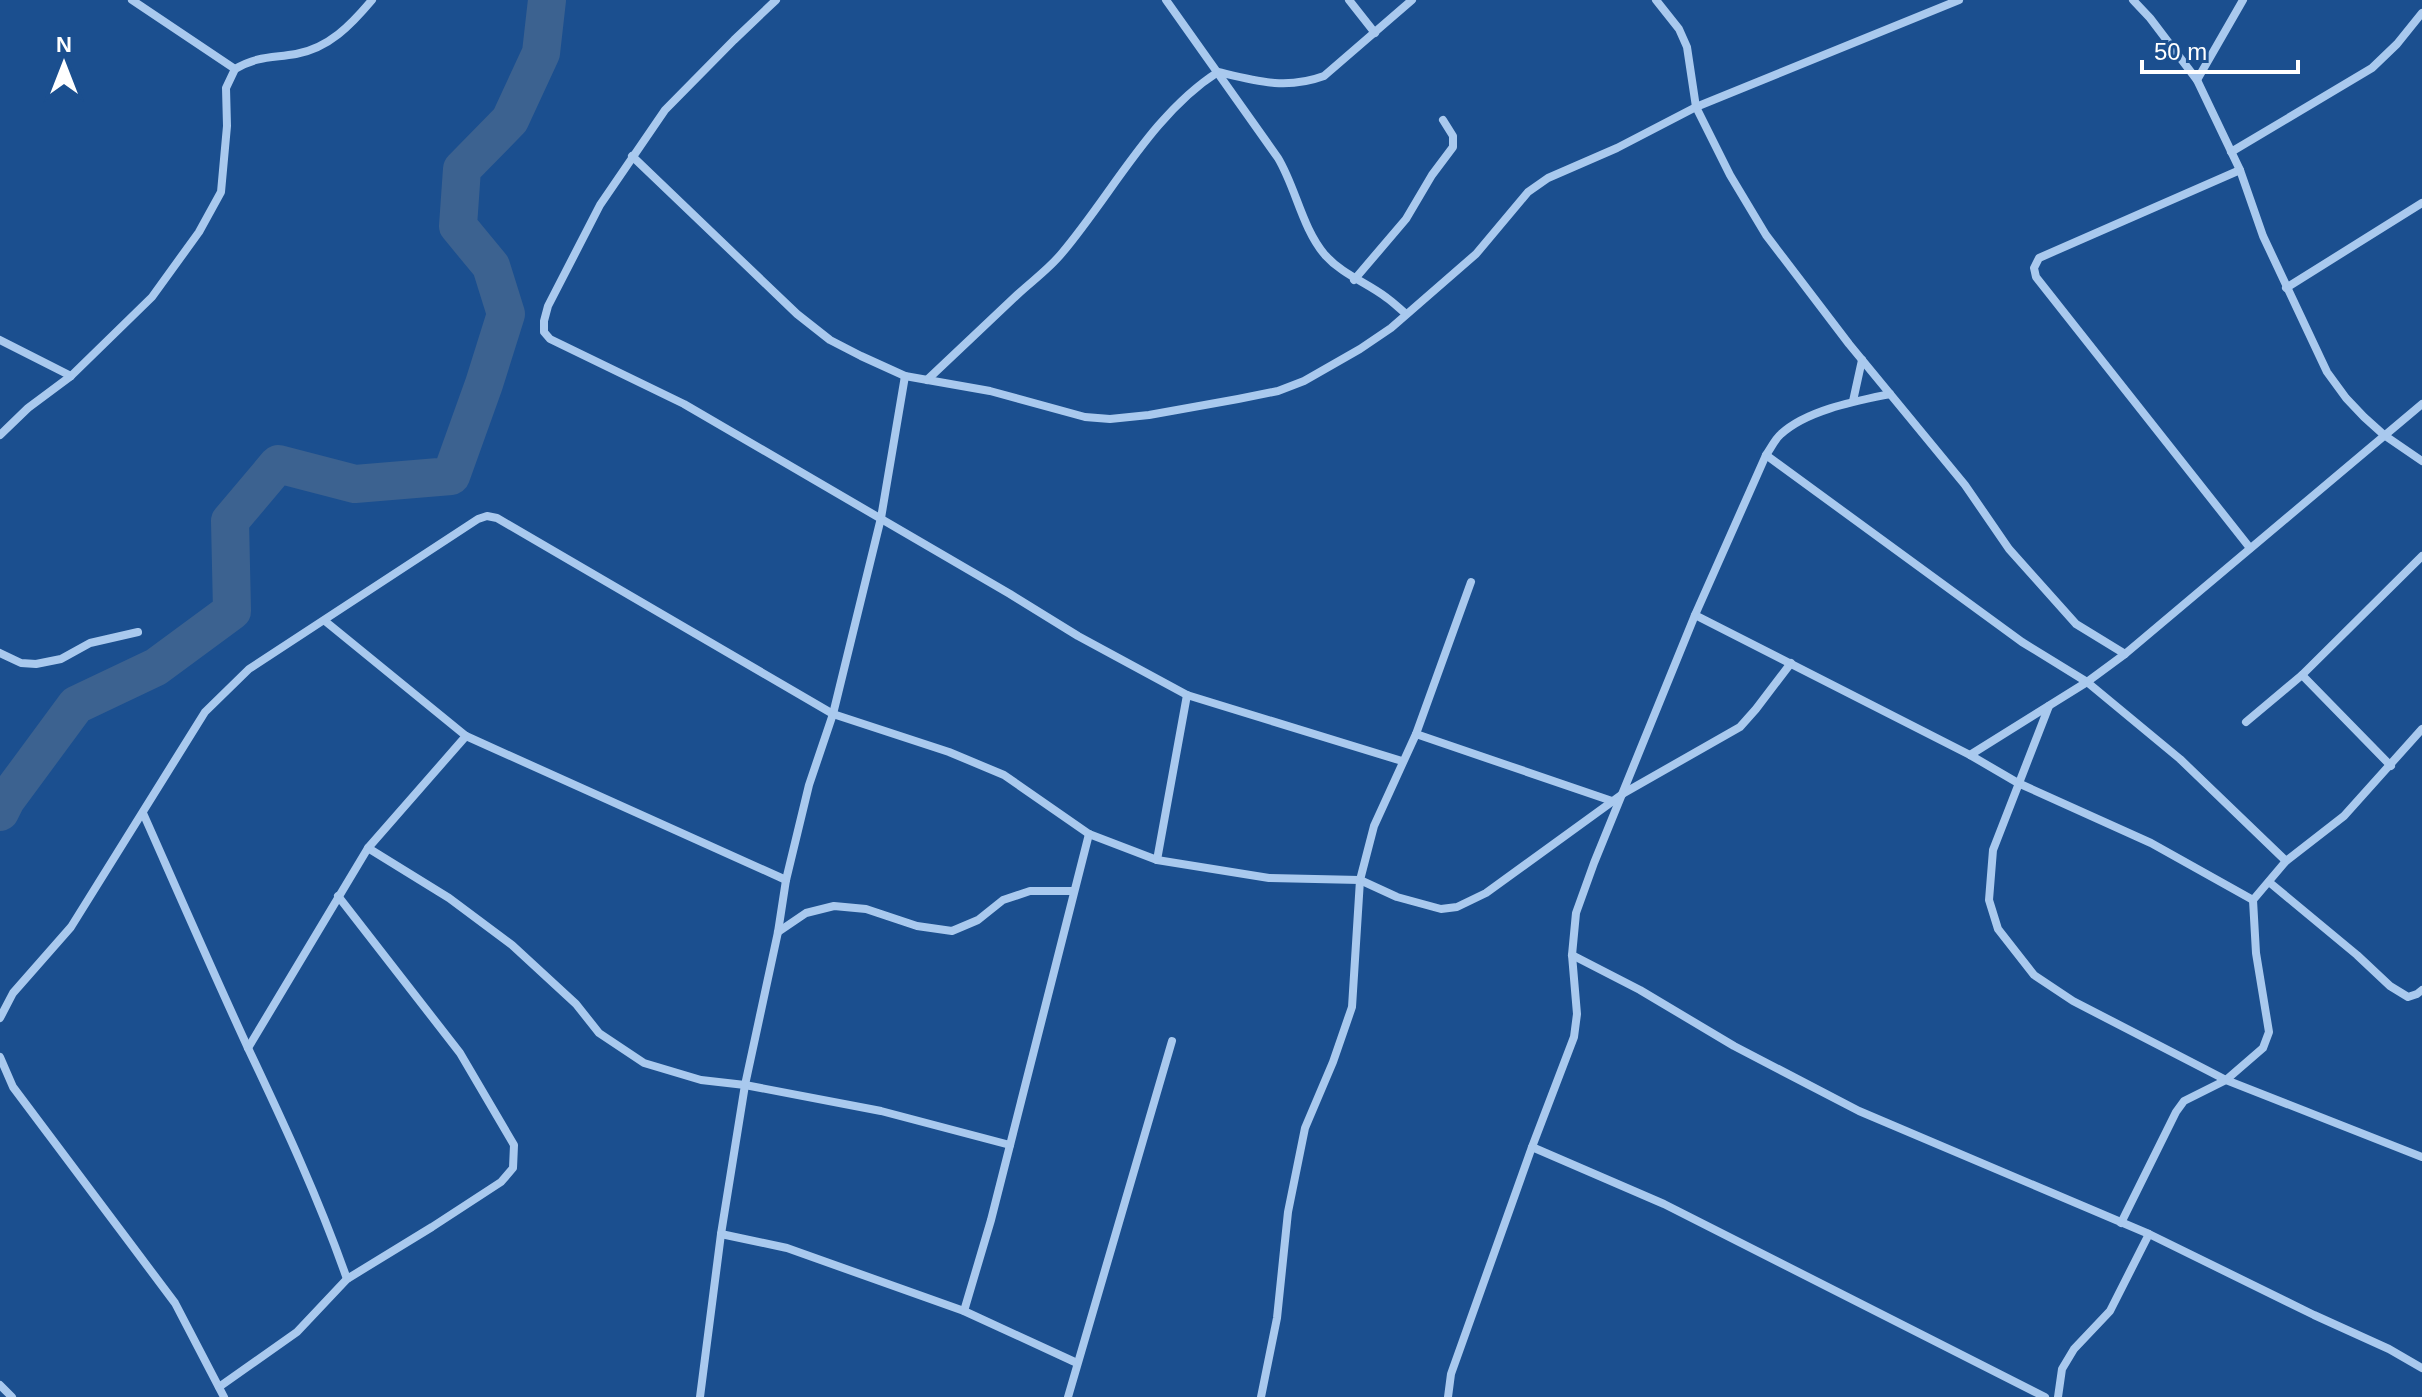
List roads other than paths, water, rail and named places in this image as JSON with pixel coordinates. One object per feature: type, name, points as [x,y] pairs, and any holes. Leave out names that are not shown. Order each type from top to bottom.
[{"type":"street","points":[[132,0],[235,69]]},
{"type":"street","points":[[0,435],[28,408],[71,376],[152,297],[199,232],[221,192],[227,126],[226,88],[235,69],[257,58],[298,54],[325,44],[349,27],[372,0]]},
{"type":"street","points":[[776,0],[665,110],[632,156],[600,205],[548,306],[544,332],[550,339],[684,404],[1078,636],[1187,695],[1402,761]]},
{"type":"street","points":[[1166,0],[1278,158],[1323,252],[1354,280],[1388,298],[1406,314]]},
{"type":"street","points":[[1349,0],[1375,33]]},
{"type":"street","points":[[927,380],[1059,257],[1162,123],[1189,94],[1218,72],[1277,84],[1306,82],[1324,76],[1412,0]]},
{"type":"street","points":[[1656,0],[1679,29],[1687,47],[1696,107],[1730,175],[1766,235],[1862,360],[1965,485],[2009,549],[2076,624],[2125,654]]},
{"type":"street","points":[[632,156],[797,314],[830,340],[905,376],[990,391],[1085,417],[1110,419],[1149,415],[1278,391],[1304,381],[1360,349],[1406,314],[1476,254],[1528,192],[1548,178],[1617,148],[1696,107],[1959,0]]},
{"type":"street","points":[[2133,0],[2197,80],[2240,170],[2263,236],[2286,288],[2327,372],[2346,398],[2384,435],[2422,461]]},
{"type":"street","points":[[2197,80],[2243,0]]},
{"type":"street","points":[[2231,152],[2372,68],[2422,13]]},
{"type":"street","points":[[1354,280],[1406,219],[1453,147],[1453,136],[1443,120]]},
{"type":"street","points":[[2240,170],[2039,258],[2034,268],[2036,277],[2250,548]]},
{"type":"street","points":[[2286,288],[2422,203]]},
{"type":"street","points":[[0,340],[71,376]]},
{"type":"street","points":[[1853,401],[1862,360]]},
{"type":"street","points":[[700,1397],[721,1234],[745,1085],[786,880],[809,785],[833,714],[881,518],[905,376]]},
{"type":"street","points":[[1448,1397],[1451,1374],[1574,1037],[1577,1014],[1572,955],[1576,913],[1695,615],[1766,455],[1779,435],[1797,422],[1853,401],[1890,394]]},
{"type":"street","points":[[1970,755],[2087,682],[2125,654],[2422,404]]},
{"type":"street","points":[[1766,455],[2022,642],[2087,682],[2180,759],[2286,861]]},
{"type":"street","points":[[0,1018],[13,993],[71,927],[205,712],[249,669],[487,516],[497,518],[833,714],[949,752],[1004,775],[1089,834],[1157,860],[1269,878],[1360,880],[1397,897],[1441,909],[1457,907],[1498,885],[1624,793],[1740,727],[1791,663]]},
{"type":"street","points":[[2246,722],[2302,675],[2422,556]]},
{"type":"street","points":[[1261,1397],[1277,1318],[1288,1212],[1305,1128],[1352,1007],[1360,880],[1374,826],[1416,734],[1471,582]]},
{"type":"street","points":[[1695,615],[1970,755],[2018,783],[2151,843],[2253,900]]},
{"type":"street","points":[[325,621],[466,736],[786,880]]},
{"type":"street","points":[[0,653],[21,663],[36,664],[61,659],[90,643],[138,632]]},
{"type":"street","points":[[2302,675],[2391,766]]},
{"type":"street","points":[[1157,860],[1187,695]]},
{"type":"street","points":[[2049,706],[1993,850],[1989,900],[1998,929],[2034,975],[2073,1001],[2226,1080],[2422,1157]]},
{"type":"street","points":[[2121,1223],[2184,1101],[2226,1080],[2263,1048],[2269,1032],[2256,953],[2253,900],[2286,861],[2344,816],[2422,729]]},
{"type":"street","points":[[1416,734],[1612,801]]},
{"type":"street","points":[[248,1048],[368,848],[466,736]]},
{"type":"street","points":[[143,813],[296,1149],[327,1221],[347,1279]]},
{"type":"street","points":[[964,1311],[991,1220],[1089,834]]},
{"type":"street","points":[[368,848],[449,898],[512,945],[576,1004],[599,1033],[644,1063],[701,1080],[745,1085],[881,1111],[1010,1145]]},
{"type":"street","points":[[2269,882],[2390,986],[2408,997],[2422,990]]},
{"type":"street","points":[[778,932],[806,913],[834,906],[866,909],[917,926],[952,931],[978,920],[1003,900],[1030,891],[1073,891]]},
{"type":"street","points":[[219,1387],[297,1332],[347,1279],[501,1182],[513,1168],[514,1145],[460,1053],[338,896]]},
{"type":"street","points":[[1572,955],[1640,990],[1734,1046],[1859,1111],[2149,1234],[2389,1349],[2422,1368]]},
{"type":"street","points":[[1068,1397],[1172,1041]]},
{"type":"street","points":[[0,1057],[13,1087],[175,1303],[224,1397]]},
{"type":"street","points":[[1532,1147],[1664,1204],[2045,1397]]},
{"type":"street","points":[[721,1234],[787,1248],[964,1311],[1077,1363]]},
{"type":"street","points":[[2058,1397],[2062,1369],[2074,1349],[2110,1311],[2149,1234]]},
{"type":"street","points":[[0,1385],[12,1397]]},
{"type":"waterway","points":[[0,812],[76,705],[156,667],[232,611],[230,521],[278,464],[355,484],[451,476],[506,314],[491,266],[458,226],[462,169],[510,120],[541,53],[547,0]]}]
